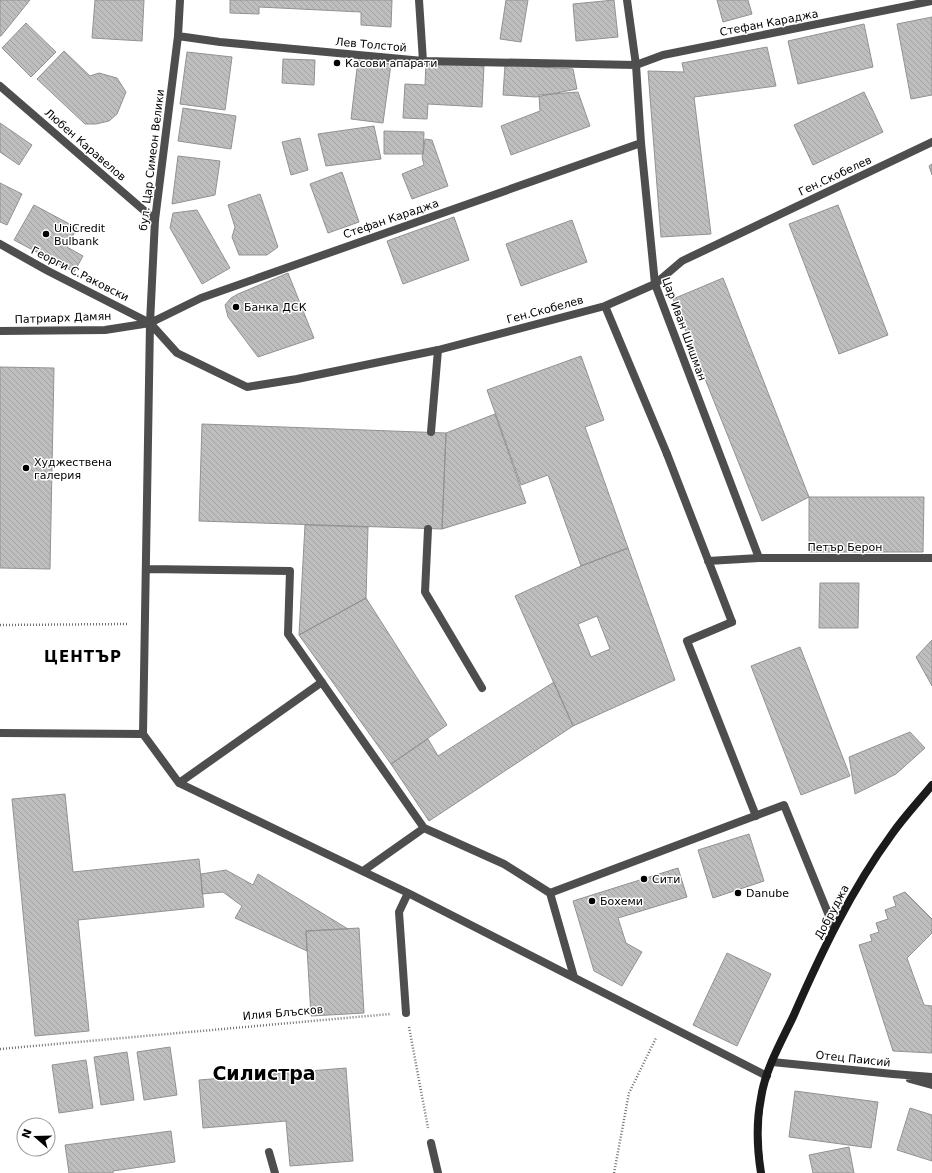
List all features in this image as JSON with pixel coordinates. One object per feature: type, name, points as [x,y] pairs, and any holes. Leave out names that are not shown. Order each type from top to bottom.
[{"type":"street","name":"бул. Цар Симеон Велики","points":[[143,734],[150,323],[155,220],[178,36],[180,0]]},
{"type":"street","points":[[419,0],[423,61]]},
{"type":"street","name":"Цар Иван Шишман","points":[[627,0],[636,65],[641,143],[655,284],[759,558]]},
{"type":"street","name":"Стефан Караджа","points":[[636,65],[664,55],[932,1]]},
{"type":"street","name":"Лев Толстой","points":[[178,36],[220,42],[423,61],[636,65]]},
{"type":"street","name":"Любен Каравелов","points":[[0,86],[155,220]]},
{"type":"street","name":"Ген.Скобелев","points":[[150,323],[177,353],[247,387],[297,379],[438,350],[605,306],[655,284],[682,261],[932,142]]},
{"type":"street","name":"Стефан Караджа","points":[[150,323],[201,298],[641,143]]},
{"type":"street","name":"Георги С.Раковски","points":[[0,244],[48,271],[150,323]]},
{"type":"street","points":[[605,306],[667,454],[732,622],[686,641],[756,816]]},
{"type":"street","name":"Патриарх Дамян","points":[[0,331],[105,330],[150,323]]},
{"type":"street","points":[[431,432],[438,350]]},
{"type":"street","points":[[428,529],[425,592],[482,688]]},
{"type":"street","name":"Петър Берон","points":[[708,561],[759,558],[932,558]]},
{"type":"street","points":[[147,569],[290,571],[288,634],[424,828],[504,864],[550,893],[574,977]]},
{"type":"street","points":[[179,783],[322,682]]},
{"type":"street","points":[[0,733],[143,734],[179,783],[408,893],[767,1076]]},
{"type":"street","name":"Добруджа","points":[[772,1062],[834,928],[853,894],[892,833],[932,784]]},
{"type":"street","points":[[550,893],[784,805],[834,928]]},
{"type":"street","points":[[363,871],[424,828]]},
{"type":"street","points":[[406,1013],[399,912],[408,893]]},
{"type":"street","points":[[761,1173],[757,1122],[761,1096],[772,1062]]},
{"type":"street","name":"Отец Паисий","points":[[772,1062],[932,1077]]},
{"type":"street","points":[[894,1074],[932,1085]]},
{"type":"street","points":[[431,1143],[438,1173]]},
{"type":"street","points":[[269,1152],[275,1173]]},
{"type":"path","points":[[0,625],[146,624]]},
{"type":"path","points":[[406,1013],[431,1143]]},
{"type":"path","name":"Илия Блъсков","points":[[0,1049],[406,1013]]},
{"type":"path","points":[[614,1173],[629,1093],[664,1023]]},
{"type":"building","points":[[0,0],[30,0],[1,36],[0,36]]},
{"type":"building","points":[[95,0],[144,0],[142,41],[92,38]]},
{"type":"building","points":[[230,0],[392,0],[391,27],[361,25],[361,12],[259,7],[259,14],[230,13]]},
{"type":"building","points":[[506,0],[528,0],[521,42],[500,39]]},
{"type":"building","points":[[614,0],[618,37],[576,41],[573,4]]},
{"type":"building","points":[[717,0],[748,0],[752,14],[723,22]]},
{"type":"building","points":[[932,17],[932,95],[911,99],[897,24]]},
{"type":"building","points":[[26,23],[56,52],[31,77],[2,48]]},
{"type":"building","points":[[864,24],[873,67],[798,84],[788,41]]},
{"type":"building","points":[[767,47],[776,86],[694,97],[711,234],[661,237],[648,71],[684,72],[682,63]]},
{"type":"building","points":[[64,51],[90,76],[99,73],[117,78],[126,92],[117,114],[109,121],[96,124],[85,124],[37,79]]},
{"type":"building","points":[[187,52],[232,57],[225,110],[180,104]]},
{"type":"building","points":[[283,59],[315,60],[314,85],[282,83]]},
{"type":"building","points":[[358,60],[391,64],[383,123],[351,119]]},
{"type":"building","points":[[426,63],[484,66],[482,107],[428,104],[427,119],[403,118],[405,84],[425,85]]},
{"type":"building","points":[[505,65],[573,69],[577,89],[536,97],[503,95]]},
{"type":"building","points":[[578,92],[590,126],[511,155],[501,126],[540,111],[539,95]]},
{"type":"building","points":[[864,92],[883,132],[813,165],[794,125]]},
{"type":"building","points":[[183,108],[236,116],[231,149],[178,141]]},
{"type":"building","points":[[0,123],[32,145],[19,165],[0,152]]},
{"type":"building","points":[[374,126],[381,159],[326,166],[318,134]]},
{"type":"building","points":[[384,131],[424,132],[423,154],[384,154]]},
{"type":"building","points":[[300,138],[308,170],[291,175],[282,142]]},
{"type":"building","points":[[425,139],[432,140],[448,186],[412,199],[402,174],[424,165],[422,157]]},
{"type":"building","points":[[178,156],[220,161],[215,195],[172,204]]},
{"type":"building","points":[[932,164],[932,175],[929,166]]},
{"type":"building","points":[[342,172],[359,222],[328,233],[310,184]]},
{"type":"building","points":[[0,183],[22,194],[7,225],[0,222]]},
{"type":"building","points":[[260,194],[278,247],[267,255],[239,255],[232,237],[235,227],[228,205]]},
{"type":"building","name":"UniCredit Bulbank","points":[[34,205],[77,228],[67,247],[83,256],[74,272],[14,240]]},
{"type":"building","points":[[838,205],[888,335],[839,354],[789,224]]},
{"type":"building","points":[[197,210],[230,268],[202,284],[170,228],[173,213]]},
{"type":"building","points":[[454,217],[469,260],[403,284],[387,241]]},
{"type":"building","points":[[572,220],[587,262],[521,286],[506,244]]},
{"type":"building","points":[[288,273],[314,338],[258,357],[228,317],[225,305],[231,298],[238,294]]},
{"type":"building","points":[[723,278],[809,497],[762,521],[673,299]]},
{"type":"building","points":[[581,356],[604,420],[585,427],[628,548],[581,566],[548,475],[521,485],[487,390]]},
{"type":"building","name":"Худжествена галерия","points":[[0,367],[54,368],[50,569],[0,568]]},
{"type":"building","points":[[495,414],[526,503],[442,529],[446,433]]},
{"type":"building","points":[[202,424],[446,433],[442,529],[199,521]]},
{"type":"building","points":[[809,497],[924,497],[923,552],[809,552]]},
{"type":"building","points":[[305,525],[368,527],[366,598],[299,635]]},
{"type":"building","points":[[628,548],[675,680],[573,726],[515,596],[581,566]],"holes":[[[597,616],[610,649],[591,657],[578,624]]]},
{"type":"building","points":[[820,583],[859,583],[858,628],[819,628]]},
{"type":"building","points":[[366,598],[447,725],[391,764],[299,635]]},
{"type":"building","points":[[932,640],[932,686],[916,657]]},
{"type":"building","points":[[800,647],[850,776],[801,795],[751,666]]},
{"type":"building","points":[[554,682],[573,726],[429,821],[391,764],[428,739],[438,756]]},
{"type":"building","points":[[910,732],[925,748],[896,774],[855,794],[849,757]]},
{"type":"building","points":[[65,794],[73,872],[199,859],[204,907],[78,920],[89,1031],[35,1036],[12,799]]},
{"type":"building","points":[[749,834],[764,881],[713,898],[698,850]]},
{"type":"building","points":[[678,868],[687,897],[618,918],[626,943],[642,952],[622,986],[594,971],[573,901]]},
{"type":"building","points":[[226,870],[253,885],[258,874],[348,929],[306,931],[307,951],[235,918],[242,906],[223,892],[202,894],[201,874]]},
{"type":"building","points":[[905,892],[932,919],[932,933],[907,958],[924,1005],[932,1006],[932,1053],[893,1051],[859,945],[872,941],[870,935],[879,932],[876,923],[888,919],[885,910],[896,906],[893,897]]},
{"type":"building","points":[[359,928],[364,1013],[311,1016],[306,931]]},
{"type":"building","points":[[727,953],[771,974],[737,1046],[693,1025]]},
{"type":"building","points":[[170,1047],[177,1095],[144,1100],[137,1052]]},
{"type":"building","points":[[127,1052],[134,1100],[101,1105],[94,1057]]},
{"type":"building","points":[[86,1060],[93,1108],[59,1113],[52,1065]]},
{"type":"building","points":[[346,1068],[353,1161],[290,1166],[286,1121],[203,1128],[199,1080]]},
{"type":"building","points":[[795,1091],[878,1102],[871,1148],[789,1137]]},
{"type":"building","points":[[910,1108],[932,1115],[932,1161],[897,1150]]},
{"type":"building","points":[[171,1131],[175,1162],[113,1171],[113,1173],[69,1173],[65,1145]]},
{"type":"building","points":[[849,1147],[854,1173],[813,1173],[809,1155]]},
{"type":"place","name":"Касови апарати","points":[[337,63]]},
{"type":"place","name":"UniCredit Bulbank","points":[[46,234]]},
{"type":"place","name":"Банка ДСК","points":[[236,307]]},
{"type":"place","name":"Худжествена галерия","points":[[26,468]]},
{"type":"place","name":"Сити","points":[[644,879]]},
{"type":"place","name":"Danube","points":[[738,893]]},
{"type":"place","name":"Бохеми","points":[[592,901]]},
{"type":"district","name":"ЦЕНТЪР","points":[[83,657]]},
{"type":"district","name":"Силистра","points":[[264,1073]]}]
